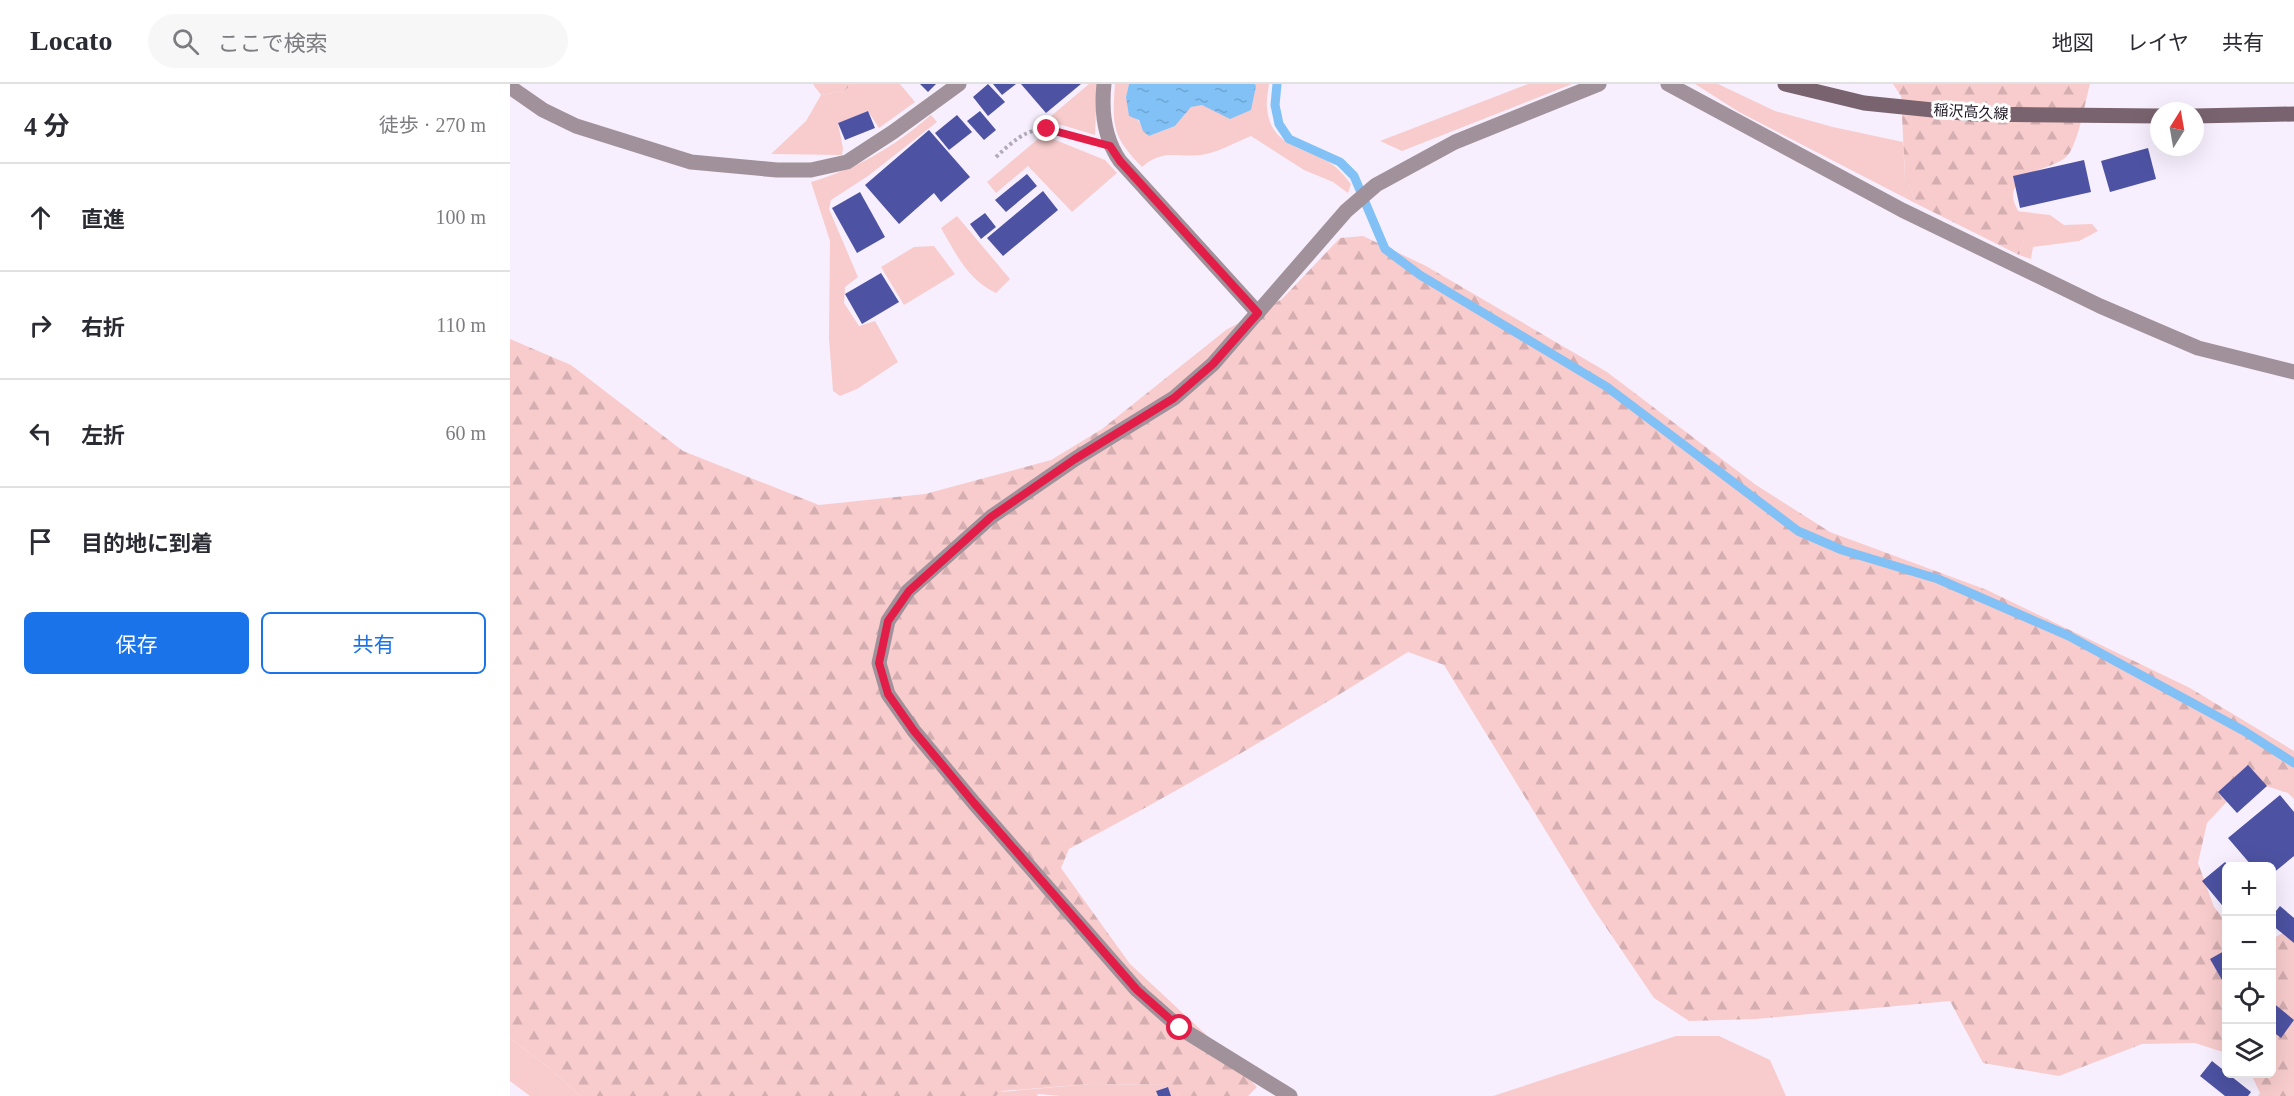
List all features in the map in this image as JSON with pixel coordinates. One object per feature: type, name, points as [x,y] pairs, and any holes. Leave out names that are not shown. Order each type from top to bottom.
[{"type":"main road","name":"稲沢高久線","points":[[1785,84],[1864,103],[1972,114],[2150,116]]},
{"type":"main road","points":[[2204,116],[2294,114]]},
{"type":"street","points":[[510,87],[543,110],[576,126],[692,162],[777,170],[811,170],[847,162],[959,84]]},
{"type":"street","points":[[1104,84],[1102,102],[1110,146],[1120,161],[1258,313]]},
{"type":"street","points":[[1290,1096],[1180,1028],[1137,990],[974,803],[914,731],[888,694],[879,663],[888,621],[909,591],[991,517],[1075,459],[1174,398],[1213,364],[1346,211],[1376,184],[1455,142],[1599,84]]},
{"type":"street","points":[[1668,84],[1902,210],[2100,306],[2198,348],[2294,372]]},
{"type":"path","points":[[996,157],[1017,137],[1033,130],[1047,129],[1110,146]]},
{"type":"green space","points":[[813,84],[852,84],[844,91],[821,95]]},
{"type":"green space","points":[[852,84],[900,84],[915,102],[879,128],[868,111],[838,123],[843,148],[842,155],[771,154],[806,121],[821,95],[844,91]]},
{"type":"green space","points":[[1089,84],[1097,84],[1095,135],[1044,122]]},
{"type":"green space","points":[[1115,84],[1129,84],[1126,97],[1149,136],[1175,126],[1191,107],[1256,86],[1255,84],[1269,84],[1267,108],[1274,130],[1289,143],[1327,161],[1343,174],[1351,184],[1348,193],[1333,182],[1304,170],[1251,136],[1207,154],[1164,156],[1142,167],[1125,147],[1116,130],[1114,121]]},
{"type":"green space","points":[[1528,84],[1572,84],[1402,151],[1380,141]]},
{"type":"green space","points":[[1695,84],[1718,84],[1775,111],[1833,127],[1903,142],[1905,177],[1917,204],[1739,112]]},
{"type":"green space","points":[[1893,84],[2090,84],[2070,153],[2060,161],[2023,178],[2015,188],[2014,200],[2025,228],[2019,255],[1917,204],[1905,177],[1901,96]]},
{"type":"green space","points":[[931,115],[937,122],[868,176],[831,200],[829,209],[858,277],[845,287],[844,303],[859,326],[875,321],[898,362],[857,389],[840,396],[833,391],[829,338],[830,241],[811,182],[845,170],[875,155]]},
{"type":"green space","points":[[1048,137],[1105,160],[1117,173],[1072,212],[1028,166],[996,193],[987,182],[1039,138]]},
{"type":"green space","points":[[2016,211],[2050,215],[2064,225],[2092,224],[2098,231],[2079,241],[2033,247],[2031,259],[2019,255],[2024,240]]},
{"type":"green space","points":[[957,216],[1010,279],[996,293],[986,288],[970,274],[941,228]]},
{"type":"green space","points":[[1363,236],[1426,266],[1607,372],[1756,485],[1830,532],[1987,590],[2190,688],[2294,751],[2294,799],[2288,793],[2247,780],[2207,823],[2198,863],[2214,907],[2222,916],[2222,1052],[2195,1043],[2142,1044],[2059,1076],[1983,1063],[1950,1001],[1756,1019],[1689,1021],[1654,998],[1593,908],[1444,665],[1408,652],[1240,754],[1069,849],[1061,868],[1130,964],[1215,1043],[1257,1087],[1248,1096],[1178,1096],[1171,1085],[1091,1084],[1002,1091],[996,1096],[580,1096],[510,1038],[510,339],[571,365],[683,451],[819,505],[925,494],[1051,460],[1102,429],[1226,330],[1282,299],[1340,238]]},
{"type":"green space","points":[[934,246],[955,274],[904,305],[881,267],[914,247]]},
{"type":"green space","points":[[2294,927],[2294,1096],[2258,1096],[2260,1093],[2253,1078],[2276,1078],[2276,937]]},
{"type":"green space","points":[[1676,1036],[1719,1036],[1770,1060],[1786,1096],[1493,1096]]},
{"type":"green space","points":[[510,1038],[580,1096],[530,1096],[510,1081]]},
{"type":"green space","points":[[1091,1084],[1172,1085],[1178,1096],[1171,1096],[1167,1087],[1156,1091],[1158,1096],[1038,1094],[1037,1096],[996,1096],[1000,1092]]},
{"type":"water","points":[[1129,84],[1255,84],[1256,86],[1251,110],[1230,119],[1202,105],[1191,107],[1175,126],[1149,136],[1143,131],[1139,120],[1129,116],[1126,97]]},
{"type":"building","points":[[920,84],[936,84],[928,92]]},
{"type":"building","points":[[988,84],[1005,102],[988,116],[973,97]]},
{"type":"building","points":[[993,84],[1016,84],[1002,95]]},
{"type":"building","points":[[1021,84],[1081,84],[1046,113]]},
{"type":"building","points":[[868,111],[875,128],[845,140],[838,123]]},
{"type":"building","points":[[980,111],[996,130],[984,140],[967,121]]},
{"type":"building","points":[[957,115],[972,132],[949,150],[935,133]]},
{"type":"building","points":[[929,130],[970,177],[941,202],[934,193],[899,224],[865,185]]},
{"type":"building","points":[[2148,148],[2156,179],[2110,192],[2101,161]]},
{"type":"building","points":[[2084,160],[2091,192],[2020,208],[2013,176]]},
{"type":"building","points":[[1027,174],[1037,186],[1006,212],[995,200]]},
{"type":"building","points":[[1043,191],[1058,210],[1003,256],[987,238]]},
{"type":"building","points":[[860,192],[885,237],[857,253],[832,208]]},
{"type":"building","points":[[985,213],[996,227],[981,239],[970,224]]},
{"type":"building","points":[[881,273],[899,302],[862,324],[845,294]]},
{"type":"building","points":[[2248,765],[2267,786],[2237,813],[2218,792]]},
{"type":"building","points":[[2280,795],[2294,812],[2294,856],[2276,871],[2276,862],[2249,862],[2228,838]]},
{"type":"building","points":[[2222,864],[2222,905],[2202,881]]},
{"type":"building","points":[[2280,906],[2294,918],[2294,943],[2276,928],[2276,911]]},
{"type":"building","points":[[2222,952],[2222,980],[2210,959]]},
{"type":"building","points":[[2276,1005],[2294,1020],[2281,1038],[2276,1034]]},
{"type":"building","points":[[2212,1061],[2222,1069],[2222,1078],[2233,1078],[2251,1092],[2248,1096],[2225,1096],[2200,1076]]},
{"type":"building","points":[[1168,1087],[1171,1096],[1158,1096],[1156,1091]]},
{"type":"waterway","points":[[1277,84],[1275,105],[1279,124],[1289,139],[1340,162],[1354,176],[1385,249],[1420,275],[1607,387],[1798,531],[1842,550],[1938,579],[2069,636],[2244,731],[2294,763]]},
{"type":"route","points":[[1047,129],[1110,146],[1120,161],[1258,313],[1213,364],[1174,398],[1075,459],[991,517],[909,591],[888,621],[879,663],[888,694],[914,731],[1137,990],[1180,1028]]}]
